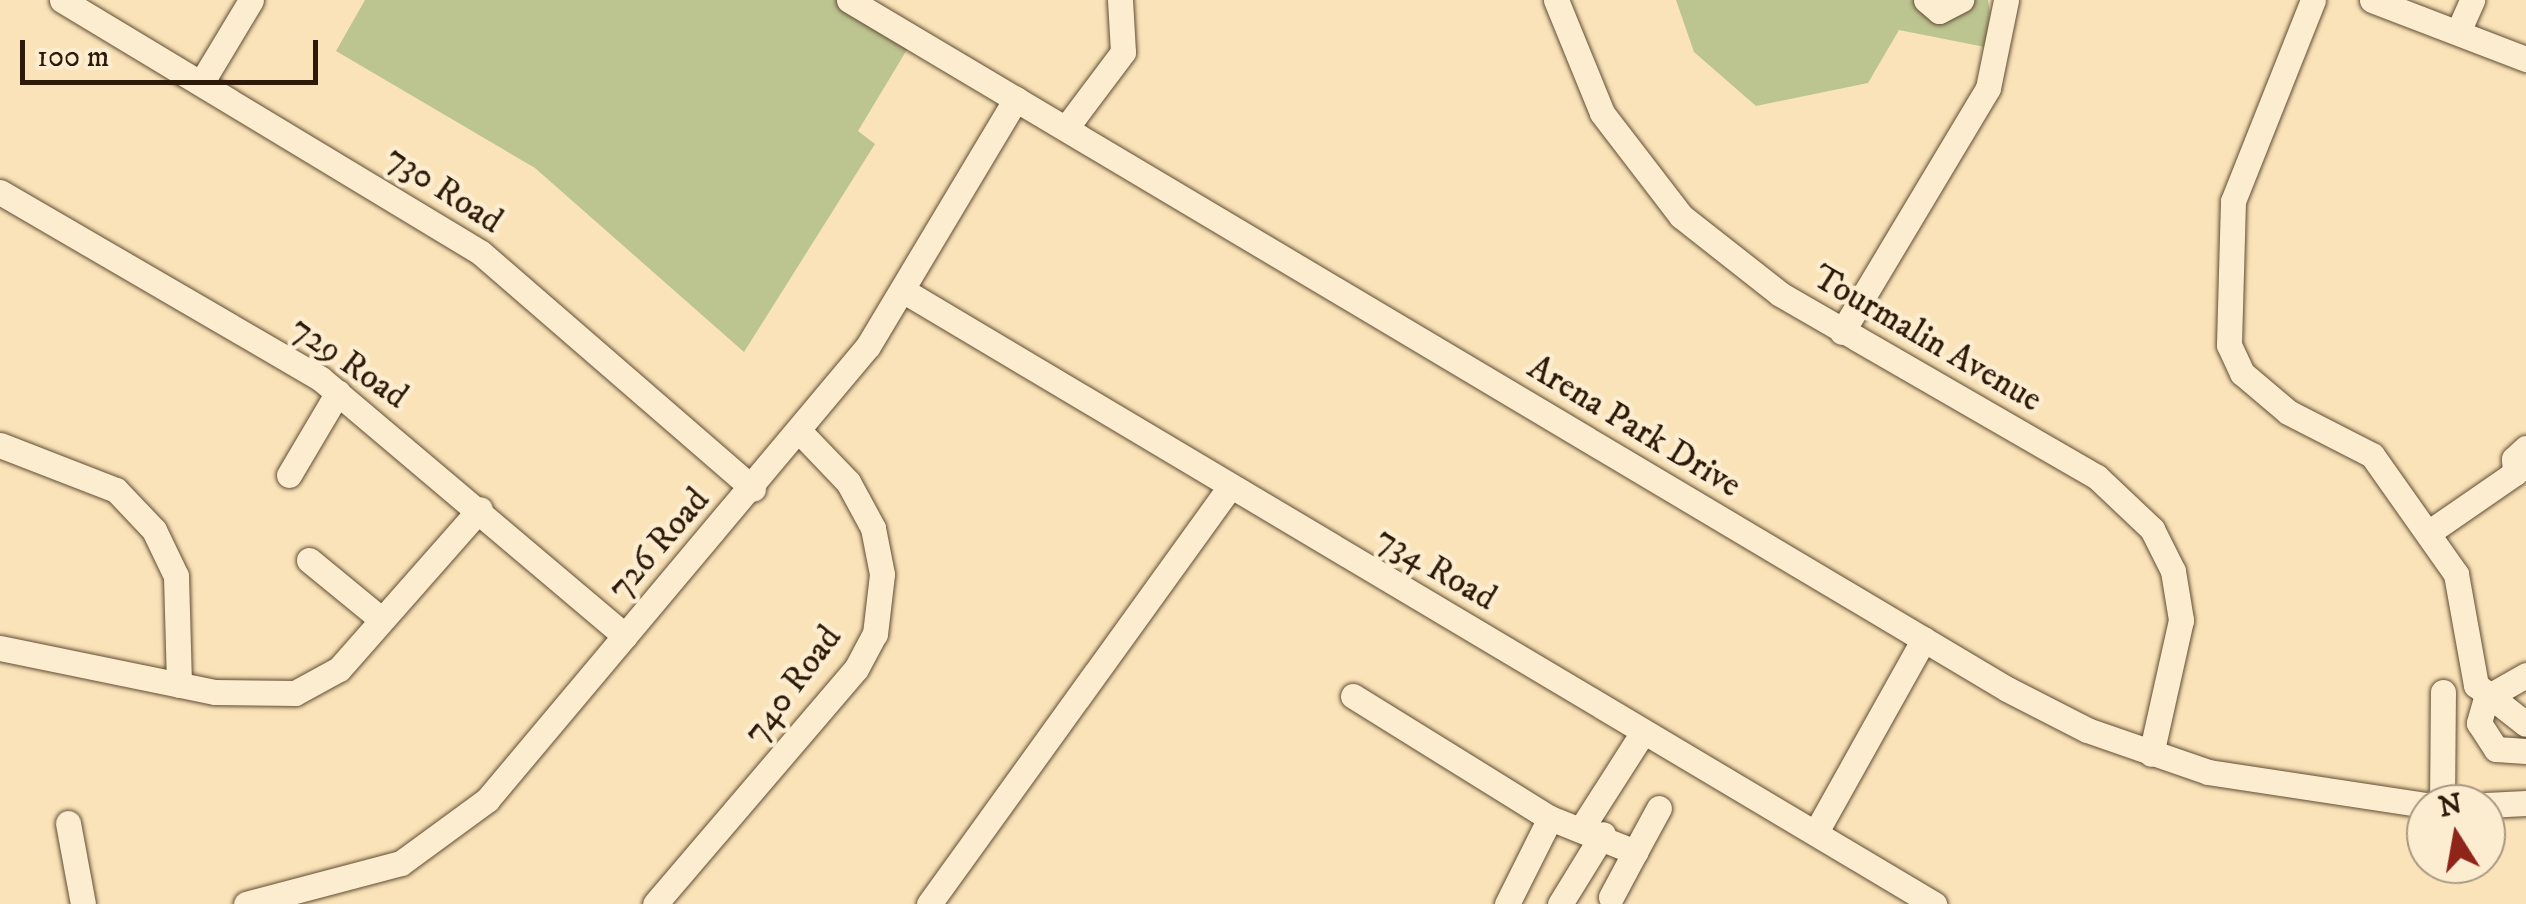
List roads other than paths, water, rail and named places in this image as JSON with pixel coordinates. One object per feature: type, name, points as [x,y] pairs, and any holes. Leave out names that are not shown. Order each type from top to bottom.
[{"type":"street","name":"730 Road","points":[[62,0],[203,80],[482,253],[753,489]]},
{"type":"street","points":[[203,80],[251,0]]},
{"type":"street","name":"Arena Park Drive","points":[[849,0],[1924,639],[2087,730],[2151,754],[2257,783],[2406,802]]},
{"type":"street","points":[[1066,128],[1123,52],[1120,0]]},
{"type":"street","name":"Tourmalin Avenue","points":[[1556,0],[1602,113],[1681,216],[1842,332],[2097,476],[2152,528],[2173,571],[2181,620],[2151,754]]},
{"type":"street","points":[[1926,0],[1940,11],[1961,0]]},
{"type":"street","points":[[1842,332],[1988,88],[2006,0]]},
{"type":"street","points":[[2313,0],[2234,201],[2229,346],[2242,373],[2288,412],[2362,444],[2428,533],[2462,590],[2472,673],[2486,698],[2526,724]]},
{"type":"street","points":[[2372,0],[2526,59]]},
{"type":"street","points":[[2458,32],[2472,0]]},
{"type":"street","name":"726 Road","points":[[246,904],[366,878],[429,850],[488,800],[802,434],[904,292],[1016,99]]},
{"type":"street","name":"729 Road","points":[[0,192],[338,392],[480,508],[626,636]]},
{"type":"street","name":"734 Road","points":[[904,292],[1934,904]]},
{"type":"street","points":[[289,475],[338,392]]},
{"type":"street","name":"740 Road","points":[[655,904],[856,668],[875,634],[882,574],[872,528],[848,482],[802,434]]},
{"type":"street","points":[[0,444],[116,490],[154,530],[176,576],[179,685]]},
{"type":"street","points":[[2428,533],[2521,476],[2514,458],[2526,448]]},
{"type":"street","points":[[930,904],[1229,488]]},
{"type":"street","points":[[0,648],[179,685],[295,693],[339,669],[480,508]]},
{"type":"street","points":[[308,560],[382,620]]},
{"type":"street","points":[[1816,832],[1924,639]]},
{"type":"street","points":[[2486,698],[2526,675]]},
{"type":"street","points":[[2442,692],[2442,784]]},
{"type":"street","points":[[1353,696],[1550,818],[1593,830],[1635,852]]},
{"type":"street","points":[[2486,698],[2482,740],[2526,751]]},
{"type":"street","points":[[1560,904],[1643,732]]},
{"type":"street","points":[[1611,897],[1660,808]]},
{"type":"street","points":[[1507,904],[1550,818]]},
{"type":"street","points":[[68,823],[83,904]]}]
